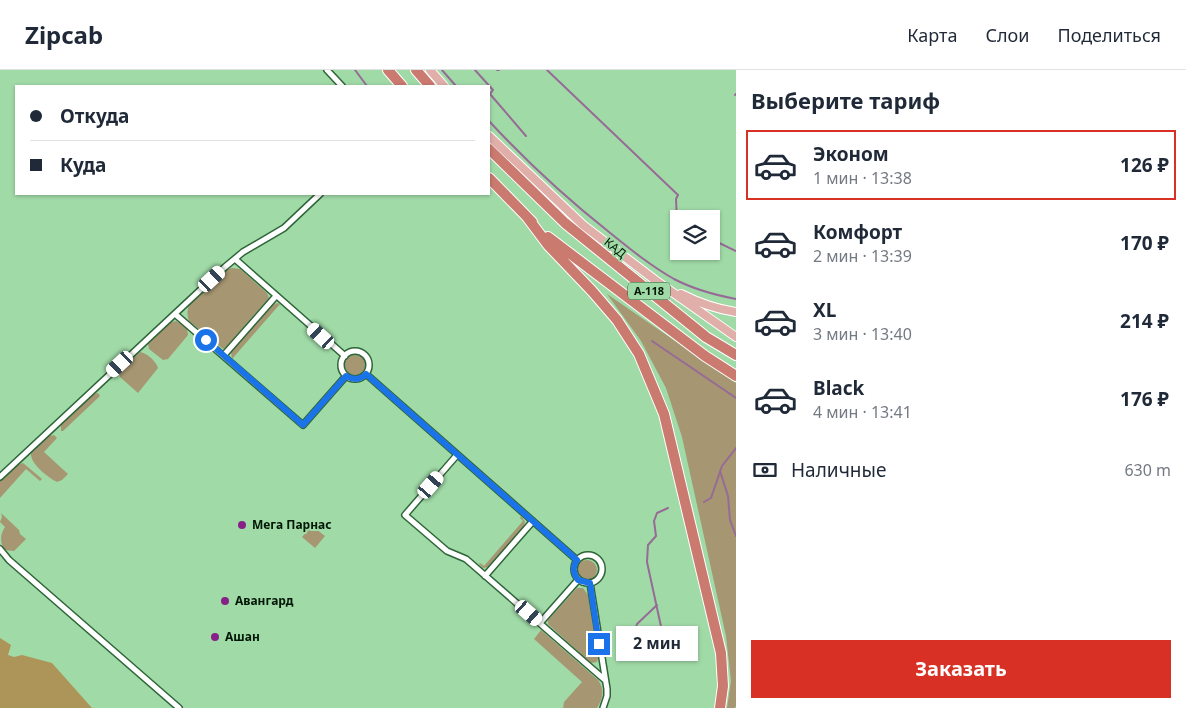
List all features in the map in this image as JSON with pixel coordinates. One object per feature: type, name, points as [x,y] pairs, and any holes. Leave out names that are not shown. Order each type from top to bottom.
[{"type":"highway","points":[[388,70],[401,85]]},
{"type":"highway","points":[[416,70],[429,85]]},
{"type":"highway","name":"КАД","points":[[490,150],[565,223],[706,337],[736,355]]},
{"type":"highway","name":"А-118","points":[[490,179],[551,240],[705,356],[736,376]]},
{"type":"highway","points":[[527,217],[548,245],[618,320],[639,354],[664,414],[721,653],[723,686],[720,708]]},
{"type":"main road","points":[[430,70],[443,85]]},
{"type":"main road","points":[[490,137],[583,225],[655,280],[736,337]]},
{"type":"main road","points":[[655,280],[700,303],[736,312]]},
{"type":"street","points":[[327,70],[341,85]]},
{"type":"street","points":[[0,476],[235,259],[255,244],[284,228],[319,195]]},
{"type":"street","points":[[235,259],[345,356]]},
{"type":"street","points":[[224,355],[276,296]]},
{"type":"street","points":[[175,314],[303,425],[346,376]]},
{"type":"street","points":[[352,352],[364,354],[369,362],[366,374],[359,379],[346,376],[341,368],[345,356],[352,352]]},
{"type":"street","points":[[366,374],[577,560]]},
{"type":"street","points":[[458,455],[405,515],[447,551],[463,557],[605,680]]},
{"type":"street","points":[[485,576],[533,521]]},
{"type":"street","points":[[0,549],[9,560],[178,708]]},
{"type":"street","points":[[0,555],[9,560]]},
{"type":"street","points":[[590,555],[595,557],[601,565],[601,574],[598,579],[590,583],[578,580],[575,577],[573,568],[577,560],[590,555]]},
{"type":"street","points":[[540,623],[578,580]]},
{"type":"street","points":[[590,583],[607,696],[603,708]]},
{"type":"shaded area","points":[[228,269],[240,269],[267,293],[269,298],[223,349],[189,321],[188,311],[189,305]]},
{"type":"shaded area","points":[[607,294],[736,383],[735,708],[727,708],[731,681],[726,636],[682,437],[666,388],[641,341]]},
{"type":"shaded area","points":[[280,304],[232,359],[231,352],[273,305]]},
{"type":"shaded area","points":[[176,321],[187,328],[188,335],[168,359],[163,360],[149,349],[148,344],[169,323]]},
{"type":"shaded area","points":[[140,352],[151,358],[158,368],[138,393],[120,377],[119,372]]},
{"type":"shaded area","points":[[355,355],[362,358],[365,365],[362,372],[355,375],[348,372],[345,365],[348,358]]},
{"type":"shaded area","points":[[98,393],[100,396],[61,431],[61,425],[94,394]]},
{"type":"shaded area","points":[[54,435],[57,438],[44,452],[68,474],[57,482],[36,466],[31,457],[31,453],[49,436]]},
{"type":"shaded area","points":[[23,463],[42,479],[40,481],[26,469],[0,498],[0,481],[17,465]]},
{"type":"shaded area","points":[[1,513],[26,539],[14,551],[4,550],[1,535],[5,527],[0,522]]},
{"type":"shaded area","points":[[521,516],[525,522],[523,528],[489,567],[483,568],[479,564],[484,566],[523,521],[520,518]]},
{"type":"shaded area","points":[[312,526],[325,536],[315,548],[302,537]]},
{"type":"shaded area","points":[[587,560],[594,563],[597,570],[594,577],[587,580],[580,577],[577,570],[580,563]]},
{"type":"shaded area","points":[[577,588],[583,588],[588,595],[598,658],[597,662],[591,663],[548,624],[548,620]]},
{"type":"shaded area","points":[[541,630],[598,680],[602,687],[602,694],[597,708],[563,708],[564,702],[582,682],[534,639]]},
{"type":"shaded area","points":[[0,638],[11,645],[8,655],[14,657],[22,655],[52,663],[92,708],[0,708]]},
{"type":"waterway","points":[[355,70],[366,85]]},
{"type":"waterway","points":[[442,70],[455,85]]},
{"type":"waterway","points":[[475,70],[488,85]]},
{"type":"waterway","points":[[547,70],[678,195],[676,199],[676,210]]},
{"type":"waterway","points":[[490,87],[493,90],[490,94]]},
{"type":"waterway","points":[[490,94],[526,136]]},
{"type":"waterway","points":[[490,122],[532,165],[562,192],[649,263],[689,286],[712,294],[736,299]]},
{"type":"waterway","points":[[720,243],[736,251]]},
{"type":"waterway","points":[[652,341],[736,398]]},
{"type":"waterway","points":[[704,502],[711,498],[722,466],[736,448]]},
{"type":"waterway","points":[[720,471],[728,496],[730,520],[736,536]]},
{"type":"waterway","points":[[667,654],[647,562],[648,545],[656,536],[654,521],[657,513],[668,508]]},
{"type":"waterway","points":[[628,638],[633,636],[637,624],[657,605]]},
{"type":"place","name":"Мега Парнас","points":[[242,525]]},
{"type":"place","name":"Авангард","points":[[225,601]]},
{"type":"place","name":"Ашан","points":[[215,637]]},
{"type":"route","points":[[206,340],[303,425],[346,376],[359,379],[366,374],[577,560],[573,568],[575,577],[582,582],[590,583],[599,644]]}]
